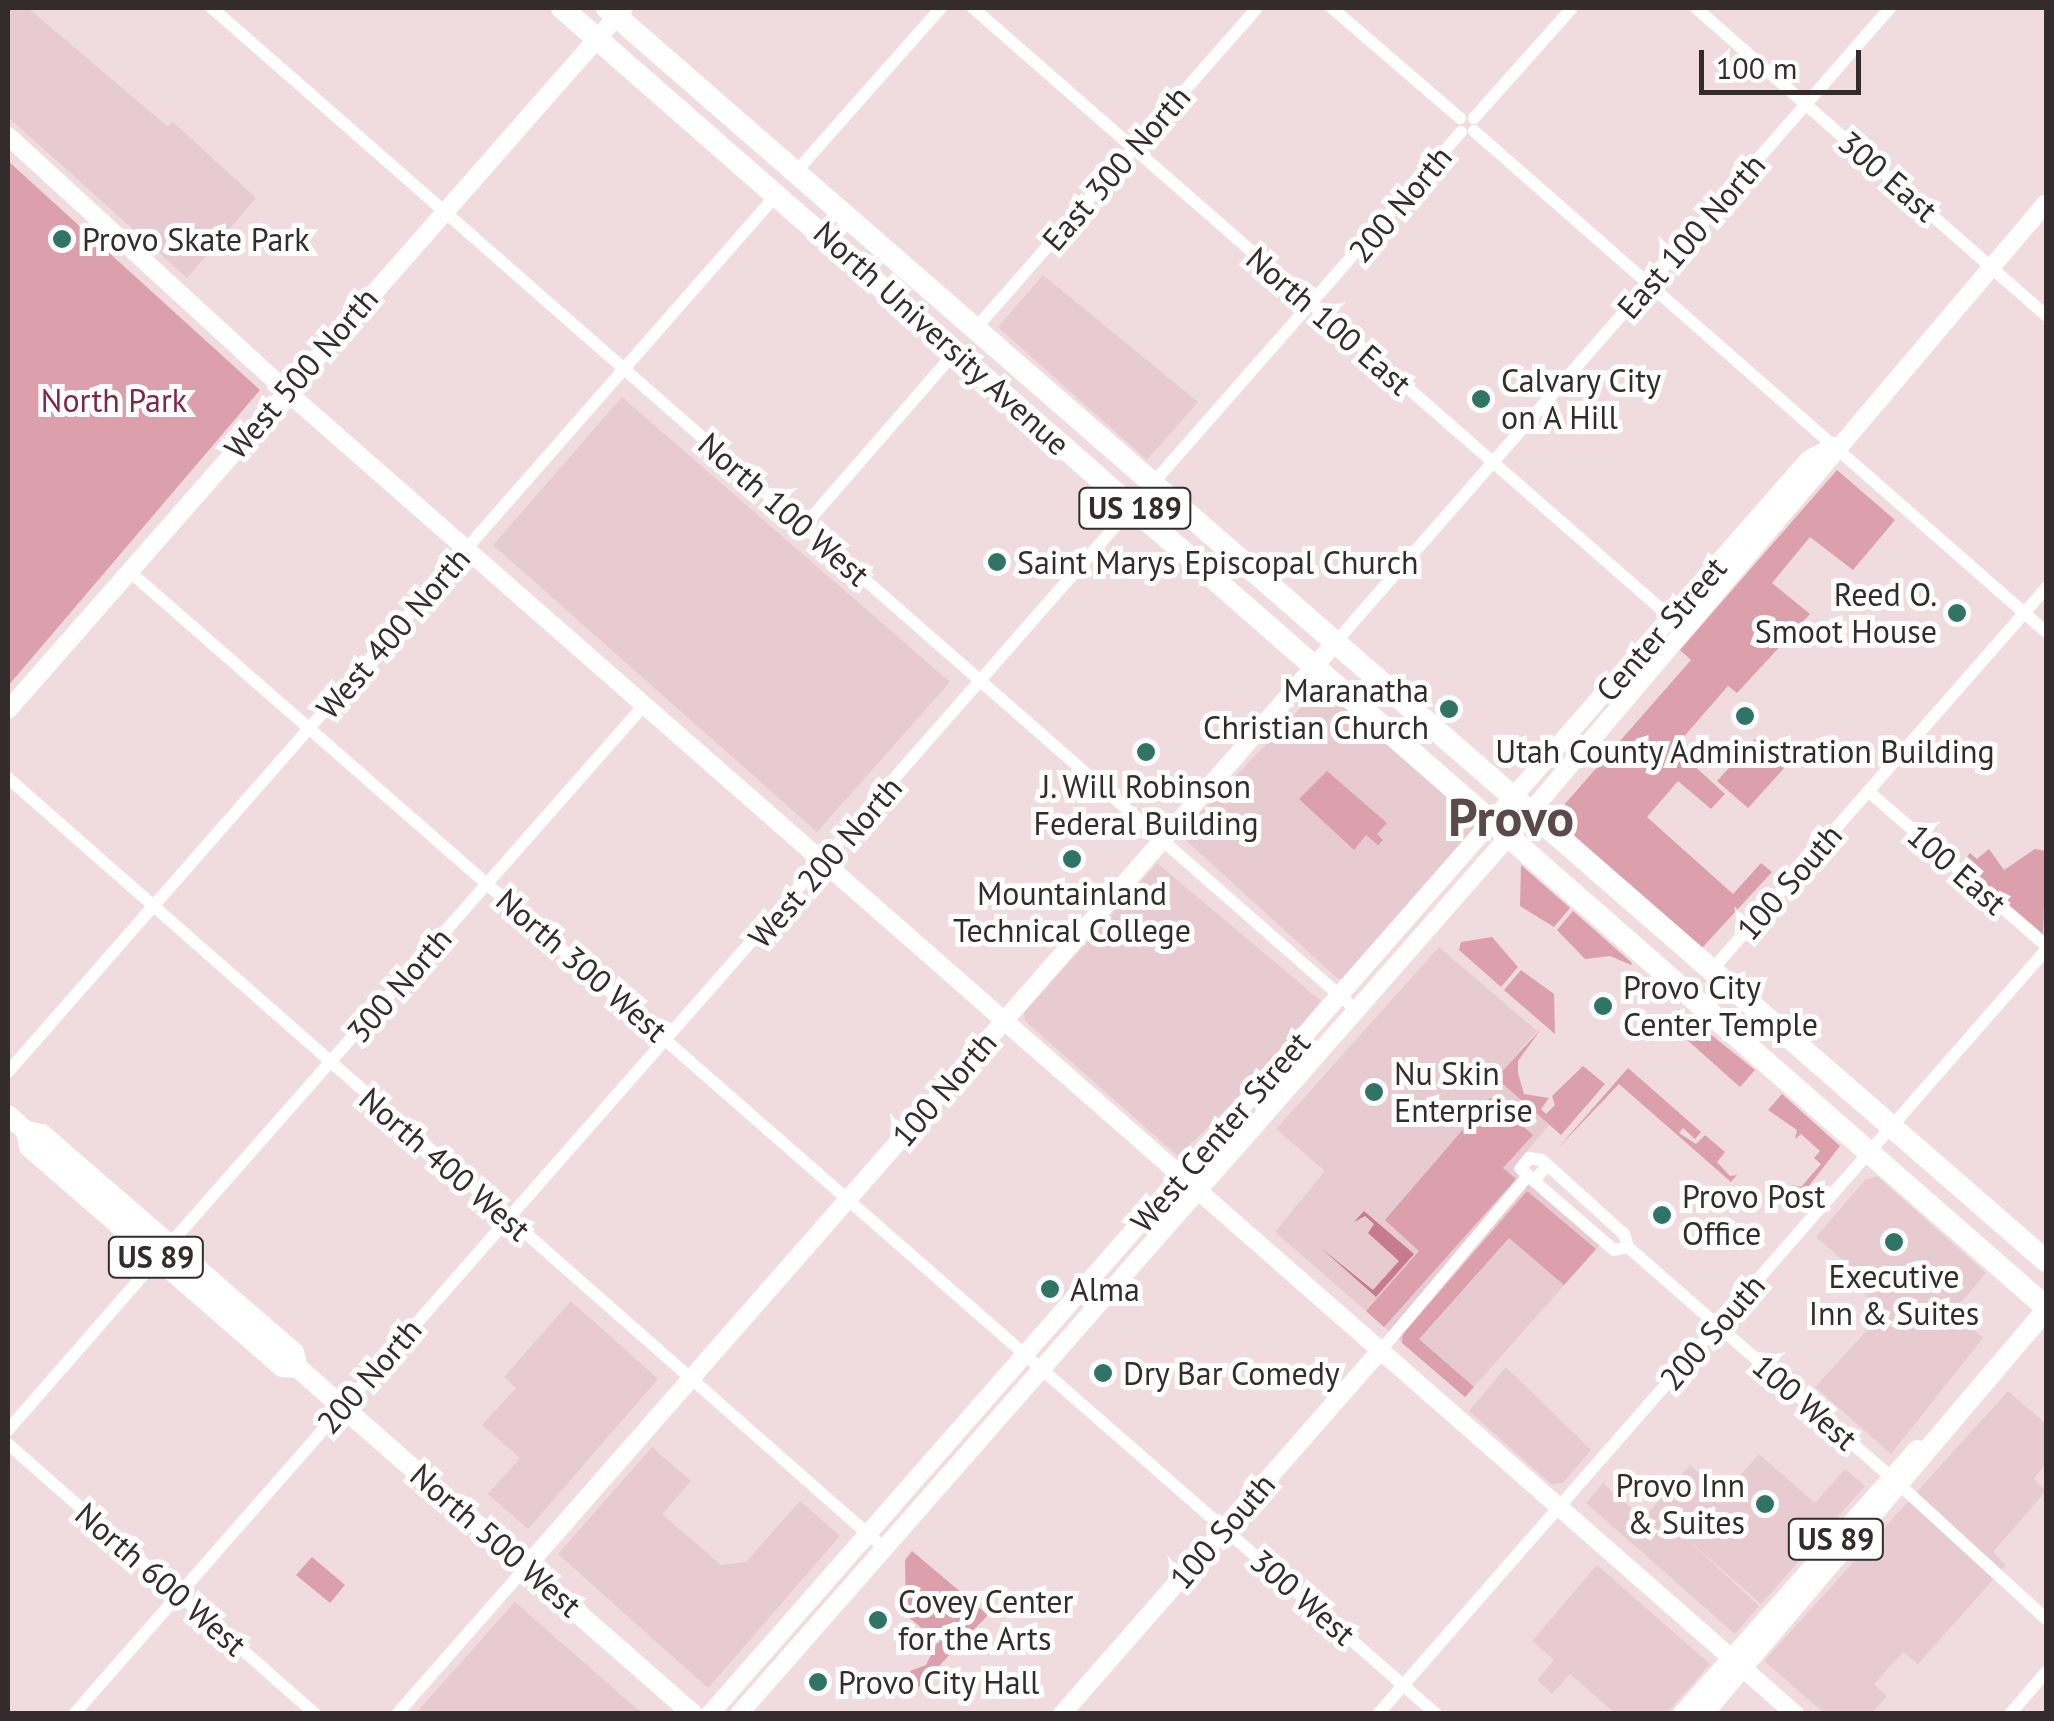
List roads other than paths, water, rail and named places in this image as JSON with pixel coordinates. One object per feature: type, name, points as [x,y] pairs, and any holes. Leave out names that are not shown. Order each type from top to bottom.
[{"type":"highway","name":"North University Avenue","points":[[562,8],[1501,828]]},
{"type":"highway","name":"North University Avenue","points":[[616,10],[794,174],[1520,807]]},
{"type":"highway","name":"US 189","points":[[1520,807],[2046,1261]]},
{"type":"highway","name":"US 189","points":[[1501,828],[2046,1308]]},
{"type":"main road","name":"West 500 North","points":[[8,710],[597,38],[616,10]]},
{"type":"main road","points":[[10,142],[286,390],[1795,1714]]},
{"type":"main road","name":"Center Street","points":[[1501,828],[1686,631],[1836,446],[2046,203]]},
{"type":"main road","name":"Center Street","points":[[1520,807],[1671,618],[1809,459],[1836,446]]},
{"type":"main road","name":"100 North","points":[[526,1567],[1334,644]]},
{"type":"main road","name":"West Center Street","points":[[739,1714],[884,1548],[1181,1176],[1340,996],[1501,828]]},
{"type":"main road","name":"West Center Street","points":[[710,1714],[868,1533],[1198,1190],[1356,1010],[1501,828]]},
{"type":"main road","name":"North 500 West","points":[[8,1115],[26,1131],[29,1147],[164,1251],[282,1367],[298,1368],[693,1714]]},
{"type":"main road","name":"US 89","points":[[1683,1714],[1738,1662],[2046,1308]]},
{"type":"main road","name":"100 South","points":[[1067,1712],[1382,1349]]},
{"type":"main road","name":"US 89","points":[[1703,1714],[1738,1662]]},
{"type":"street","name":"North 100 West","points":[[212,8],[1356,1010]]},
{"type":"street","points":[[794,174],[941,8]]},
{"type":"street","name":"North 100 East","points":[[973,8],[1490,464],[1686,631]]},
{"type":"street","name":"East 300 North","points":[[975,328],[1257,8]]},
{"type":"street","points":[[1332,8],[2046,632]]},
{"type":"street","name":"200 North","points":[[983,682],[1572,8]]},
{"type":"street","name":"300 East","points":[[1696,8],[2046,316]]},
{"type":"street","name":"East 100 North","points":[[1490,464],[1890,8]]},
{"type":"street","name":"West 400 North","points":[[8,1072],[778,193]]},
{"type":"street","points":[[804,526],[956,351]]},
{"type":"street","name":"100 North","points":[[1334,644],[1490,464]]},
{"type":"street","name":"North 300 West","points":[[129,571],[1033,1362]]},
{"type":"street","name":"100 South","points":[[1709,973],[2046,588]]},
{"type":"street","name":"West 200 North","points":[[665,1040],[983,682]]},
{"type":"street","name":"300 North","points":[[8,1430],[645,704]]},
{"type":"street","name":"North 400 West","points":[[8,778],[884,1548]]},
{"type":"street","name":"100 East","points":[[1868,791],[2046,948]]},
{"type":"street","name":"200 South","points":[[1378,1714],[2046,948]]},
{"type":"street","name":"200 North","points":[[74,1714],[665,1040]]},
{"type":"street","points":[[1529,1158],[1546,1167],[1624,1234],[1628,1247],[1614,1250],[1530,1180],[1522,1164],[1529,1158]]},
{"type":"street","points":[[1382,1349],[1530,1180],[1546,1167]]},
{"type":"street","name":"100 West","points":[[1628,1247],[1897,1482],[2046,1619]]},
{"type":"street","name":"300 West","points":[[1033,1362],[1436,1714]]},
{"type":"street","name":"North 600 West","points":[[8,1444],[315,1714]]},
{"type":"street","name":"100 North","points":[[397,1714],[526,1567]]},
{"type":"street","points":[[2010,1714],[2046,1672]]},
{"type":"place","name":"Provo Skate Park","points":[[62,239]]},
{"type":"place","name":"Calvary City on A Hill","points":[[1481,399]]},
{"type":"place","name":"Saint Marys Episcopal Church","points":[[997,562]]},
{"type":"place","name":"Reed O. Smoot House","points":[[1957,613]]},
{"type":"place","name":"Maranatha Christian Church","points":[[1449,709]]},
{"type":"place","name":"Utah County Administration Building","points":[[1745,716]]},
{"type":"place","name":"J. Will Robinson Federal Building","points":[[1146,752]]},
{"type":"place","name":"Mountainland Technical College","points":[[1072,859]]},
{"type":"place","name":"Provo City Center Temple","points":[[1603,1006]]},
{"type":"place","name":"Nu Skin Enterprise","points":[[1374,1092]]},
{"type":"place","name":"Provo Post Office","points":[[1662,1215]]},
{"type":"place","name":"Executive Inn & Suites","points":[[1894,1242]]},
{"type":"place","name":"Alma","points":[[1050,1289]]},
{"type":"place","name":"Dry Bar Comedy","points":[[1103,1373]]},
{"type":"place","name":"Provo Inn & Suites","points":[[1765,1504]]},
{"type":"place","name":"Covey Center for the Arts","points":[[878,1620]]},
{"type":"place","name":"Provo City Hall","points":[[818,1682]]},
{"type":"district","name":"Provo","points":[[1511,817]]},
{"type":"park label","name":"North Park","points":[[114,400]]}]
